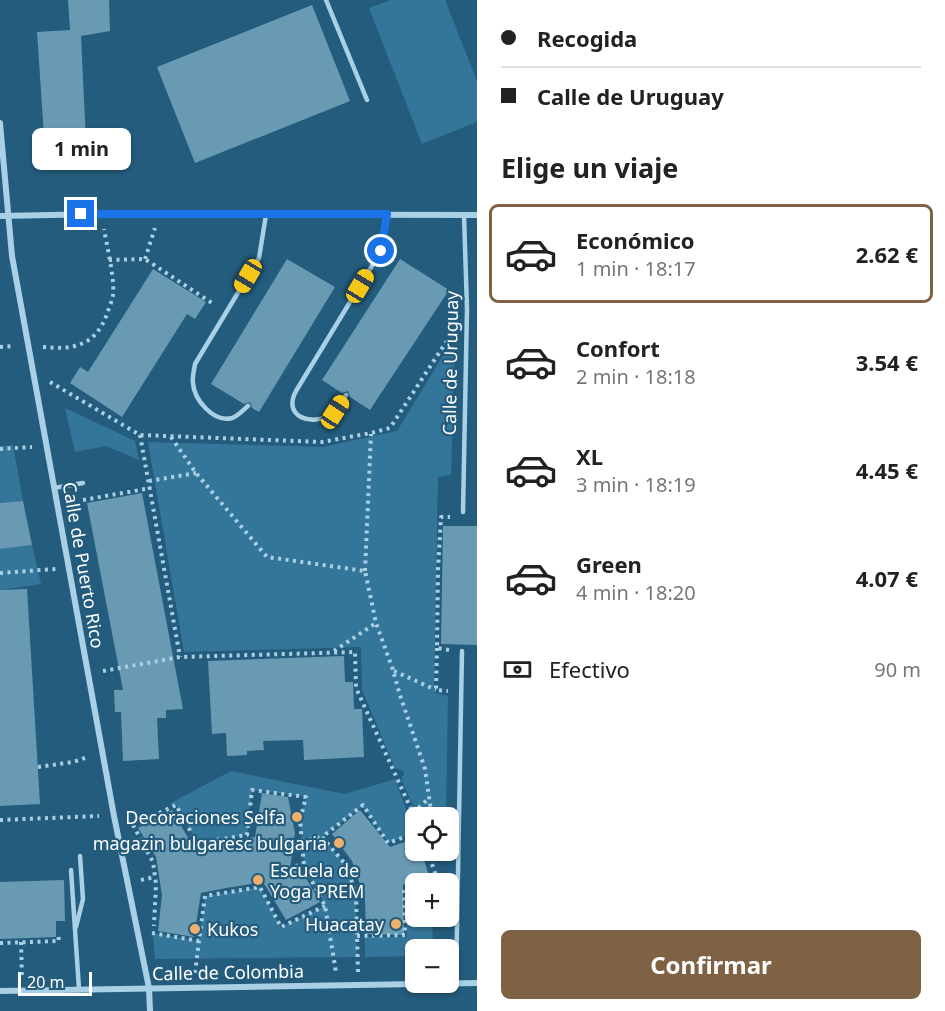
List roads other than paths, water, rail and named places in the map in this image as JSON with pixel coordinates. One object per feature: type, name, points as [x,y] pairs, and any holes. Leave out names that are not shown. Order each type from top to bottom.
[{"type":"street","name":"Calle de Puerto Rico","points":[[0,123],[4,216],[114,816],[149,988],[150,1011]]},
{"type":"street","points":[[4,216],[477,215]]},
{"type":"street","name":"Calle de Colombia","points":[[459,984],[477,983]]},
{"type":"street","name":"Calle de Colombia","points":[[0,991],[405,985]]},
{"type":"lane","points":[[326,0],[367,100]]},
{"type":"lane","points":[[346,395],[335,412],[309,421],[302,418],[292,404],[296,391],[381,251],[387,214]]},
{"type":"lane","points":[[248,406],[232,418],[219,417],[199,399],[192,383],[195,364],[259,258],[266,215]]},
{"type":"lane","name":"Calle de Uruguay","points":[[463,512],[467,309],[464,215]]},
{"type":"lane","points":[[54,488],[82,483]]},
{"type":"lane","points":[[457,939],[462,651]]},
{"type":"lane","points":[[75,932],[83,898],[80,856]]},
{"type":"lane","points":[[71,870],[79,989]]},
{"type":"place","name":"Decoraciones Selfa","points":[[297,817]]},
{"type":"place","name":"magazin bulgaresc bulgaria","points":[[339,843]]},
{"type":"place","name":"Escuela de Yoga PREM","points":[[258,880]]},
{"type":"place","name":"Huacatay","points":[[396,924]]},
{"type":"place","name":"Kukos","points":[[195,929]]}]
